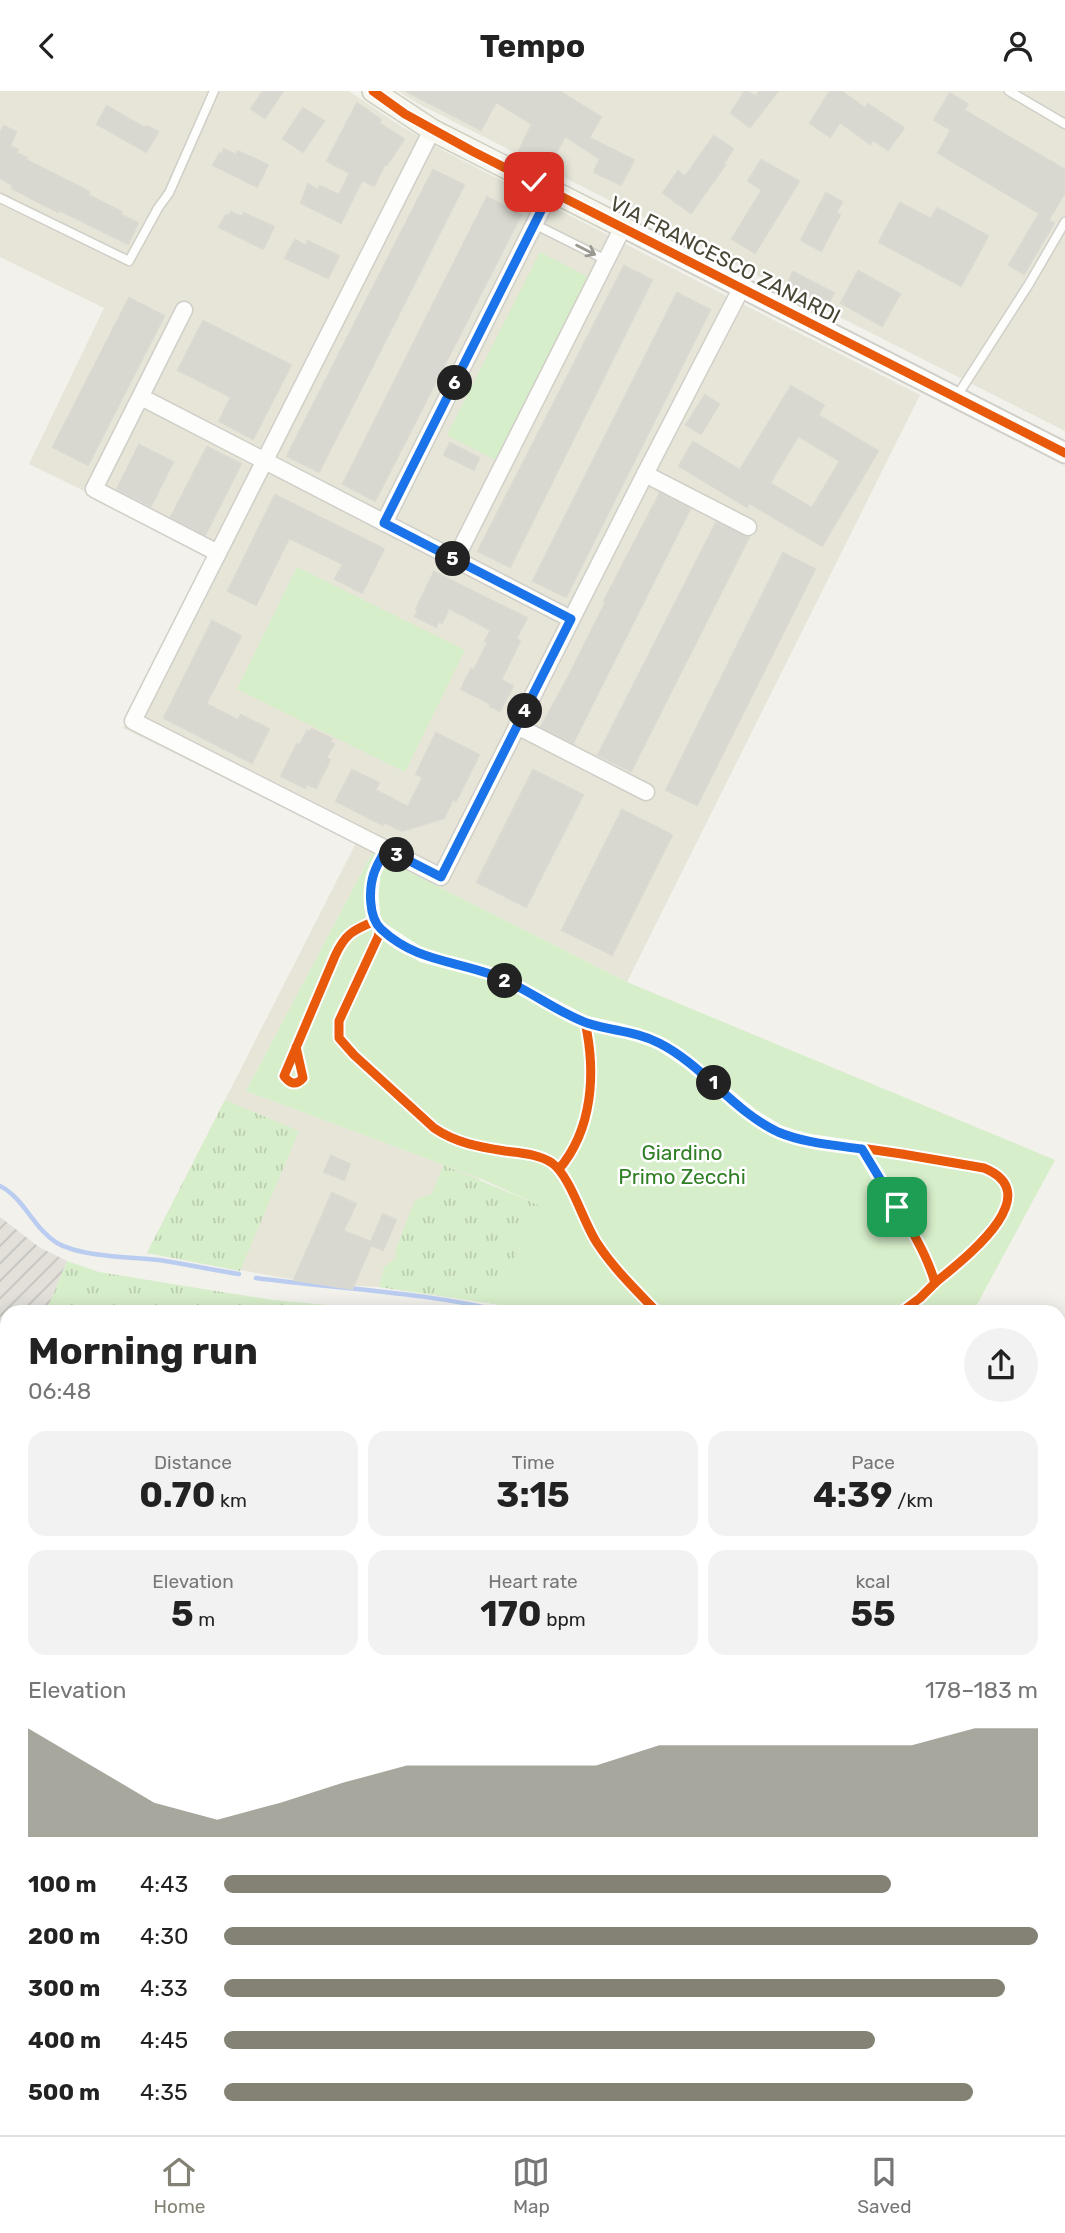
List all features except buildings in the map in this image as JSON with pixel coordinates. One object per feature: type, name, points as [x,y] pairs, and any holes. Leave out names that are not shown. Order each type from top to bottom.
[{"type":"main road","name":"VIA FRANCESCO ZANARDI","points":[[373,91],[432,130],[623,227]]},
{"type":"street","name":"VIA FRANCESCO ZANARDI","points":[[432,130],[133,721],[441,877],[742,287]]},
{"type":"street","points":[[384,523],[551,191]]},
{"type":"street","name":"VIA FRANCESCO ZANARDI","points":[[455,560],[623,227],[1065,453]]},
{"type":"street","points":[[184,310],[93,489],[218,553]]},
{"type":"street","points":[[141,397],[571,619]]},
{"type":"street","points":[[645,474],[748,527]]},
{"type":"street","points":[[517,726],[646,792]]},
{"type":"lane","points":[[0,198],[129,261],[169,193],[215,91]]},
{"type":"lane","points":[[1009,91],[1065,124]]},
{"type":"lane","points":[[956,398],[1065,222]]},
{"type":"lane","points":[[534,224],[606,260]]},
{"type":"shaded area","points":[[0,91],[349,91],[444,151],[920,395],[627,982],[372,853],[246,1091],[479,1178],[495,1304],[379,1287],[318,1284],[147,1253],[356,843],[123,728],[209,552],[29,464],[104,308],[0,257]]},
{"type":"shaded area","points":[[398,91],[1065,91],[1065,431],[417,103]]},
{"type":"shaded area","points":[[0,1217],[39,1247],[67,1261],[49,1305],[0,1305]]},
{"type":"green space","points":[[540,252],[592,279],[499,462],[447,435]]},
{"type":"green space","points":[[297,567],[465,650],[405,772],[237,689]]},
{"type":"green space","name":"Giardino Primo Zecchi","points":[[372,853],[627,982],[1055,1160],[977,1305],[499,1305],[495,1304],[539,1205],[479,1178],[246,1091]]},
{"type":"green space","points":[[225,1100],[299,1131],[240,1271],[147,1253]]},
{"type":"green space","points":[[443,1165],[539,1205],[495,1304],[379,1287],[384,1267],[397,1257],[395,1251],[415,1200],[432,1194]]},
{"type":"green space","points":[[67,1261],[99,1272],[272,1300],[327,1305],[49,1305]]},
{"type":"waterway","points":[[0,1186],[16,1198],[49,1237],[67,1248],[92,1254],[159,1260],[239,1274]]},
{"type":"waterway","points":[[256,1278],[474,1305]]},
{"type":"cycle path","points":[[373,91],[405,114],[472,151],[1065,453]]},
{"type":"cycle path","points":[[386,849],[374,873],[374,919],[380,928],[423,956],[495,975],[585,1022],[658,1042],[689,1063],[752,1115],[780,1132],[806,1140],[984,1168],[1002,1180],[1008,1194],[1004,1210],[994,1227],[963,1260],[935,1283]]},
{"type":"cycle path","points":[[296,1047],[303,1078],[293,1083],[284,1076],[335,956],[350,934],[375,921]]},
{"type":"cycle path","points":[[380,928],[339,1021],[339,1038],[354,1055],[442,1133],[468,1144],[530,1154],[552,1163],[565,1178],[604,1253],[650,1305]]},
{"type":"cycle path","points":[[559,1169],[579,1136],[589,1099],[590,1060],[585,1022]]},
{"type":"cycle path","points":[[862,1149],[912,1231],[935,1283],[911,1305]]},
{"type":"route","points":[[534,182],[551,191],[384,523],[571,619],[441,877],[386,849],[374,873],[374,919],[380,928],[423,956],[495,975],[585,1022],[658,1042],[690,1063],[752,1115],[780,1132],[806,1140],[862,1149],[897,1207]]}]
